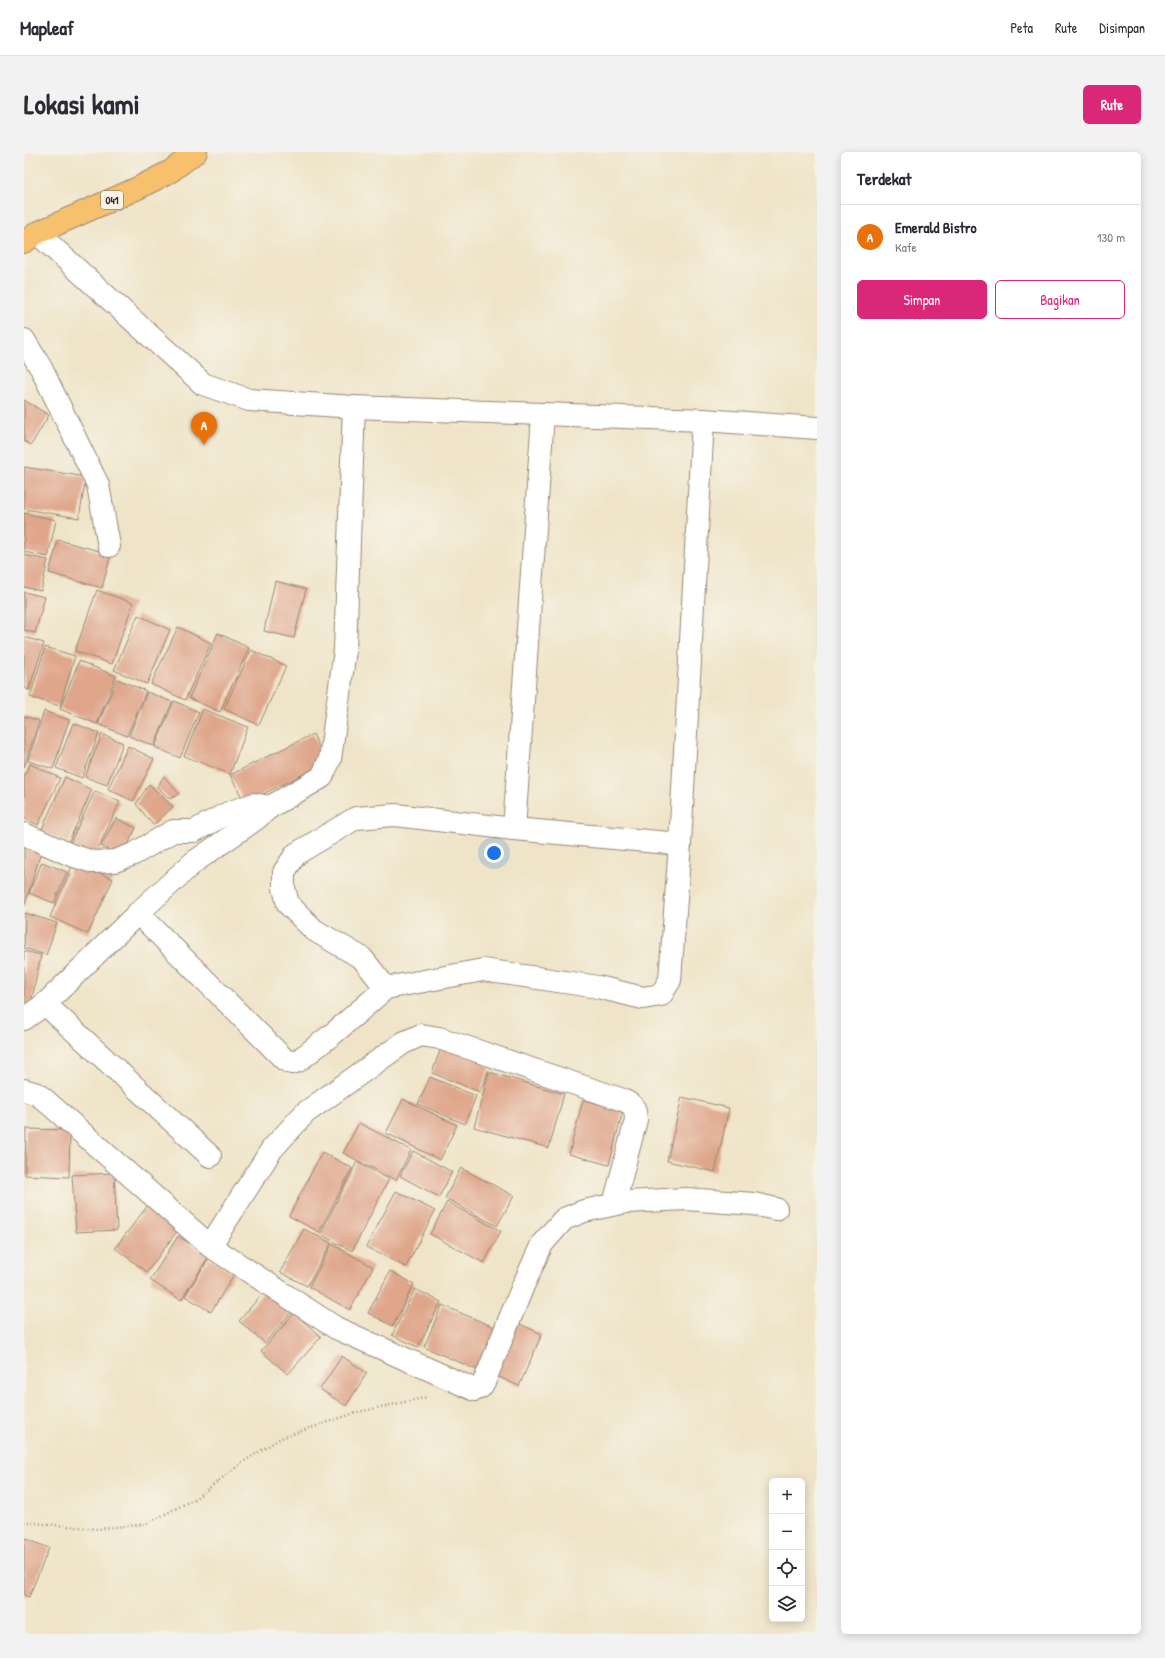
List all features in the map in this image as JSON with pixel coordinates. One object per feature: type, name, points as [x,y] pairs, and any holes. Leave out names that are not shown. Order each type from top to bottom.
[{"type":"main road","name":"041","points":[[31,237],[138,188],[171,171],[196,152]]},
{"type":"street","points":[[31,237],[204,384],[249,400],[354,407],[703,420],[817,428]]},
{"type":"street","points":[[24,340],[40,368],[98,485],[109,546]]},
{"type":"street","points":[[24,1019],[45,1004],[138,913],[194,862],[256,819],[270,807],[322,777],[330,759],[345,650],[354,407]]},
{"type":"street","points":[[514,829],[543,415]]},
{"type":"street","points":[[138,913],[288,1062],[292,1063],[298,1061],[334,1033],[386,988],[483,970],[598,987],[644,998],[661,995],[670,980],[680,844],[703,420]]},
{"type":"street","points":[[24,834],[71,855],[93,862],[115,861],[134,854],[173,831],[194,831],[228,814],[254,804],[270,807]]},
{"type":"street","points":[[386,988],[362,958],[314,930],[288,904],[284,888],[284,872],[296,854],[356,818],[395,815],[514,829],[680,844]]},
{"type":"street","points":[[45,1004],[210,1156]]},
{"type":"street","points":[[210,1246],[272,1149],[305,1113],[403,1043],[421,1035],[439,1038],[633,1104],[636,1120],[614,1204]]},
{"type":"street","points":[[24,1090],[37,1094],[46,1101],[210,1246],[336,1328],[475,1390],[481,1387],[485,1380],[522,1286],[542,1244],[564,1219],[584,1211],[626,1202],[686,1199],[754,1204],[776,1209]]},
{"type":"path","points":[[24,1522],[97,1529],[146,1524],[196,1498],[243,1462],[282,1438],[358,1412],[432,1397]]},
{"type":"building","points":[[24,400],[49,415],[31,445],[24,441]]},
{"type":"building","points":[[24,467],[86,477],[79,518],[24,509]]},
{"type":"building","points":[[24,513],[56,520],[48,557],[24,552]]},
{"type":"building","points":[[58,540],[111,554],[102,588],[49,573]]},
{"type":"building","points":[[24,555],[48,560],[41,591],[24,587]]},
{"type":"building","points":[[275,581],[306,589],[294,638],[264,631]]},
{"type":"building","points":[[97,590],[133,603],[112,664],[75,651]]},
{"type":"building","points":[[24,592],[45,597],[35,633],[24,630]]},
{"type":"building","points":[[138,615],[170,630],[147,684],[114,670]]},
{"type":"building","points":[[178,627],[211,643],[185,700],[151,684]]},
{"type":"building","points":[[218,633],[249,648],[220,712],[189,698]]},
{"type":"building","points":[[24,637],[44,643],[29,690],[24,688]]},
{"type":"building","points":[[45,647],[75,656],[60,706],[30,697]]},
{"type":"building","points":[[251,650],[286,666],[259,725],[224,709]]},
{"type":"building","points":[[79,661],[116,676],[97,724],[60,709]]},
{"type":"building","points":[[117,679],[146,691],[127,736],[98,724]]},
{"type":"building","points":[[147,692],[172,702],[154,746],[129,736]]},
{"type":"building","points":[[174,701],[199,712],[180,758],[155,747]]},
{"type":"building","points":[[203,709],[248,727],[230,774],[184,756]]},
{"type":"building","points":[[44,711],[69,720],[53,769],[28,761]]},
{"type":"building","points":[[24,716],[39,721],[24,768]]},
{"type":"building","points":[[73,723],[99,733],[82,778],[56,768]]},
{"type":"building","points":[[102,734],[123,743],[107,785],[85,777]]},
{"type":"building","points":[[313,734],[326,763],[245,803],[230,775]]},
{"type":"building","points":[[128,746],[154,759],[133,801],[108,789]]},
{"type":"building","points":[[30,764],[60,778],[38,825],[24,818],[24,776]]},
{"type":"building","points":[[164,776],[179,794],[170,799],[157,787]]},
{"type":"building","points":[[65,777],[92,790],[68,843],[41,831]]},
{"type":"building","points":[[149,784],[173,807],[153,825],[136,804]]},
{"type":"building","points":[[95,791],[120,802],[94,857],[69,845]]},
{"type":"building","points":[[116,818],[136,828],[122,857],[101,846]]},
{"type":"building","points":[[24,843],[42,849],[24,907]]},
{"type":"building","points":[[42,862],[67,872],[54,903],[29,893]]},
{"type":"building","points":[[74,862],[113,879],[88,934],[50,917]]},
{"type":"building","points":[[25,913],[57,923],[46,955],[24,948]]},
{"type":"building","points":[[24,951],[41,955],[31,1003],[24,1001]]},
{"type":"building","points":[[442,1045],[491,1064],[480,1092],[432,1073]]},
{"type":"building","points":[[489,1072],[564,1094],[549,1148],[474,1127]]},
{"type":"building","points":[[430,1077],[476,1096],[465,1124],[418,1104]]},
{"type":"building","points":[[682,1097],[729,1108],[715,1172],[667,1161]]},
{"type":"building","points":[[403,1099],[457,1125],[440,1160],[386,1133]]},
{"type":"building","points":[[583,1100],[623,1110],[609,1165],[569,1154]]},
{"type":"building","points":[[359,1123],[411,1150],[396,1180],[343,1153]]},
{"type":"building","points":[[26,1129],[70,1130],[69,1177],[25,1175]]},
{"type":"building","points":[[413,1151],[452,1172],[439,1197],[400,1176]]},
{"type":"building","points":[[322,1152],[352,1168],[319,1232],[289,1216]]},
{"type":"building","points":[[357,1162],[389,1179],[352,1251],[320,1234]]},
{"type":"building","points":[[461,1168],[514,1196],[497,1226],[445,1198]]},
{"type":"building","points":[[114,1173],[117,1230],[76,1232],[72,1175]]},
{"type":"building","points":[[396,1191],[435,1211],[406,1267],[366,1247]]},
{"type":"building","points":[[152,1200],[183,1223],[147,1272],[115,1248]]},
{"type":"building","points":[[447,1202],[501,1231],[484,1263],[430,1234]]},
{"type":"building","points":[[304,1229],[331,1243],[307,1286],[280,1272]]},
{"type":"building","points":[[178,1236],[209,1256],[181,1300],[150,1280]]},
{"type":"building","points":[[332,1244],[373,1267],[350,1310],[309,1287]]},
{"type":"building","points":[[209,1258],[234,1274],[211,1312],[185,1296]]},
{"type":"building","points":[[390,1271],[414,1284],[393,1326],[368,1313]]},
{"type":"building","points":[[267,1288],[293,1310],[265,1343],[239,1321]]},
{"type":"building","points":[[415,1289],[441,1302],[418,1347],[392,1335]]},
{"type":"building","points":[[442,1305],[501,1330],[482,1372],[424,1347]]},
{"type":"building","points":[[294,1313],[321,1337],[288,1374],[261,1351]]},
{"type":"building","points":[[513,1321],[542,1334],[519,1386],[490,1373]]},
{"type":"building","points":[[342,1356],[367,1373],[346,1406],[320,1389]]},
{"type":"building","points":[[24,1538],[49,1548],[29,1597],[24,1595]]},
{"type":"place","name":"Emerald Bistro","points":[[204,445]]}]
